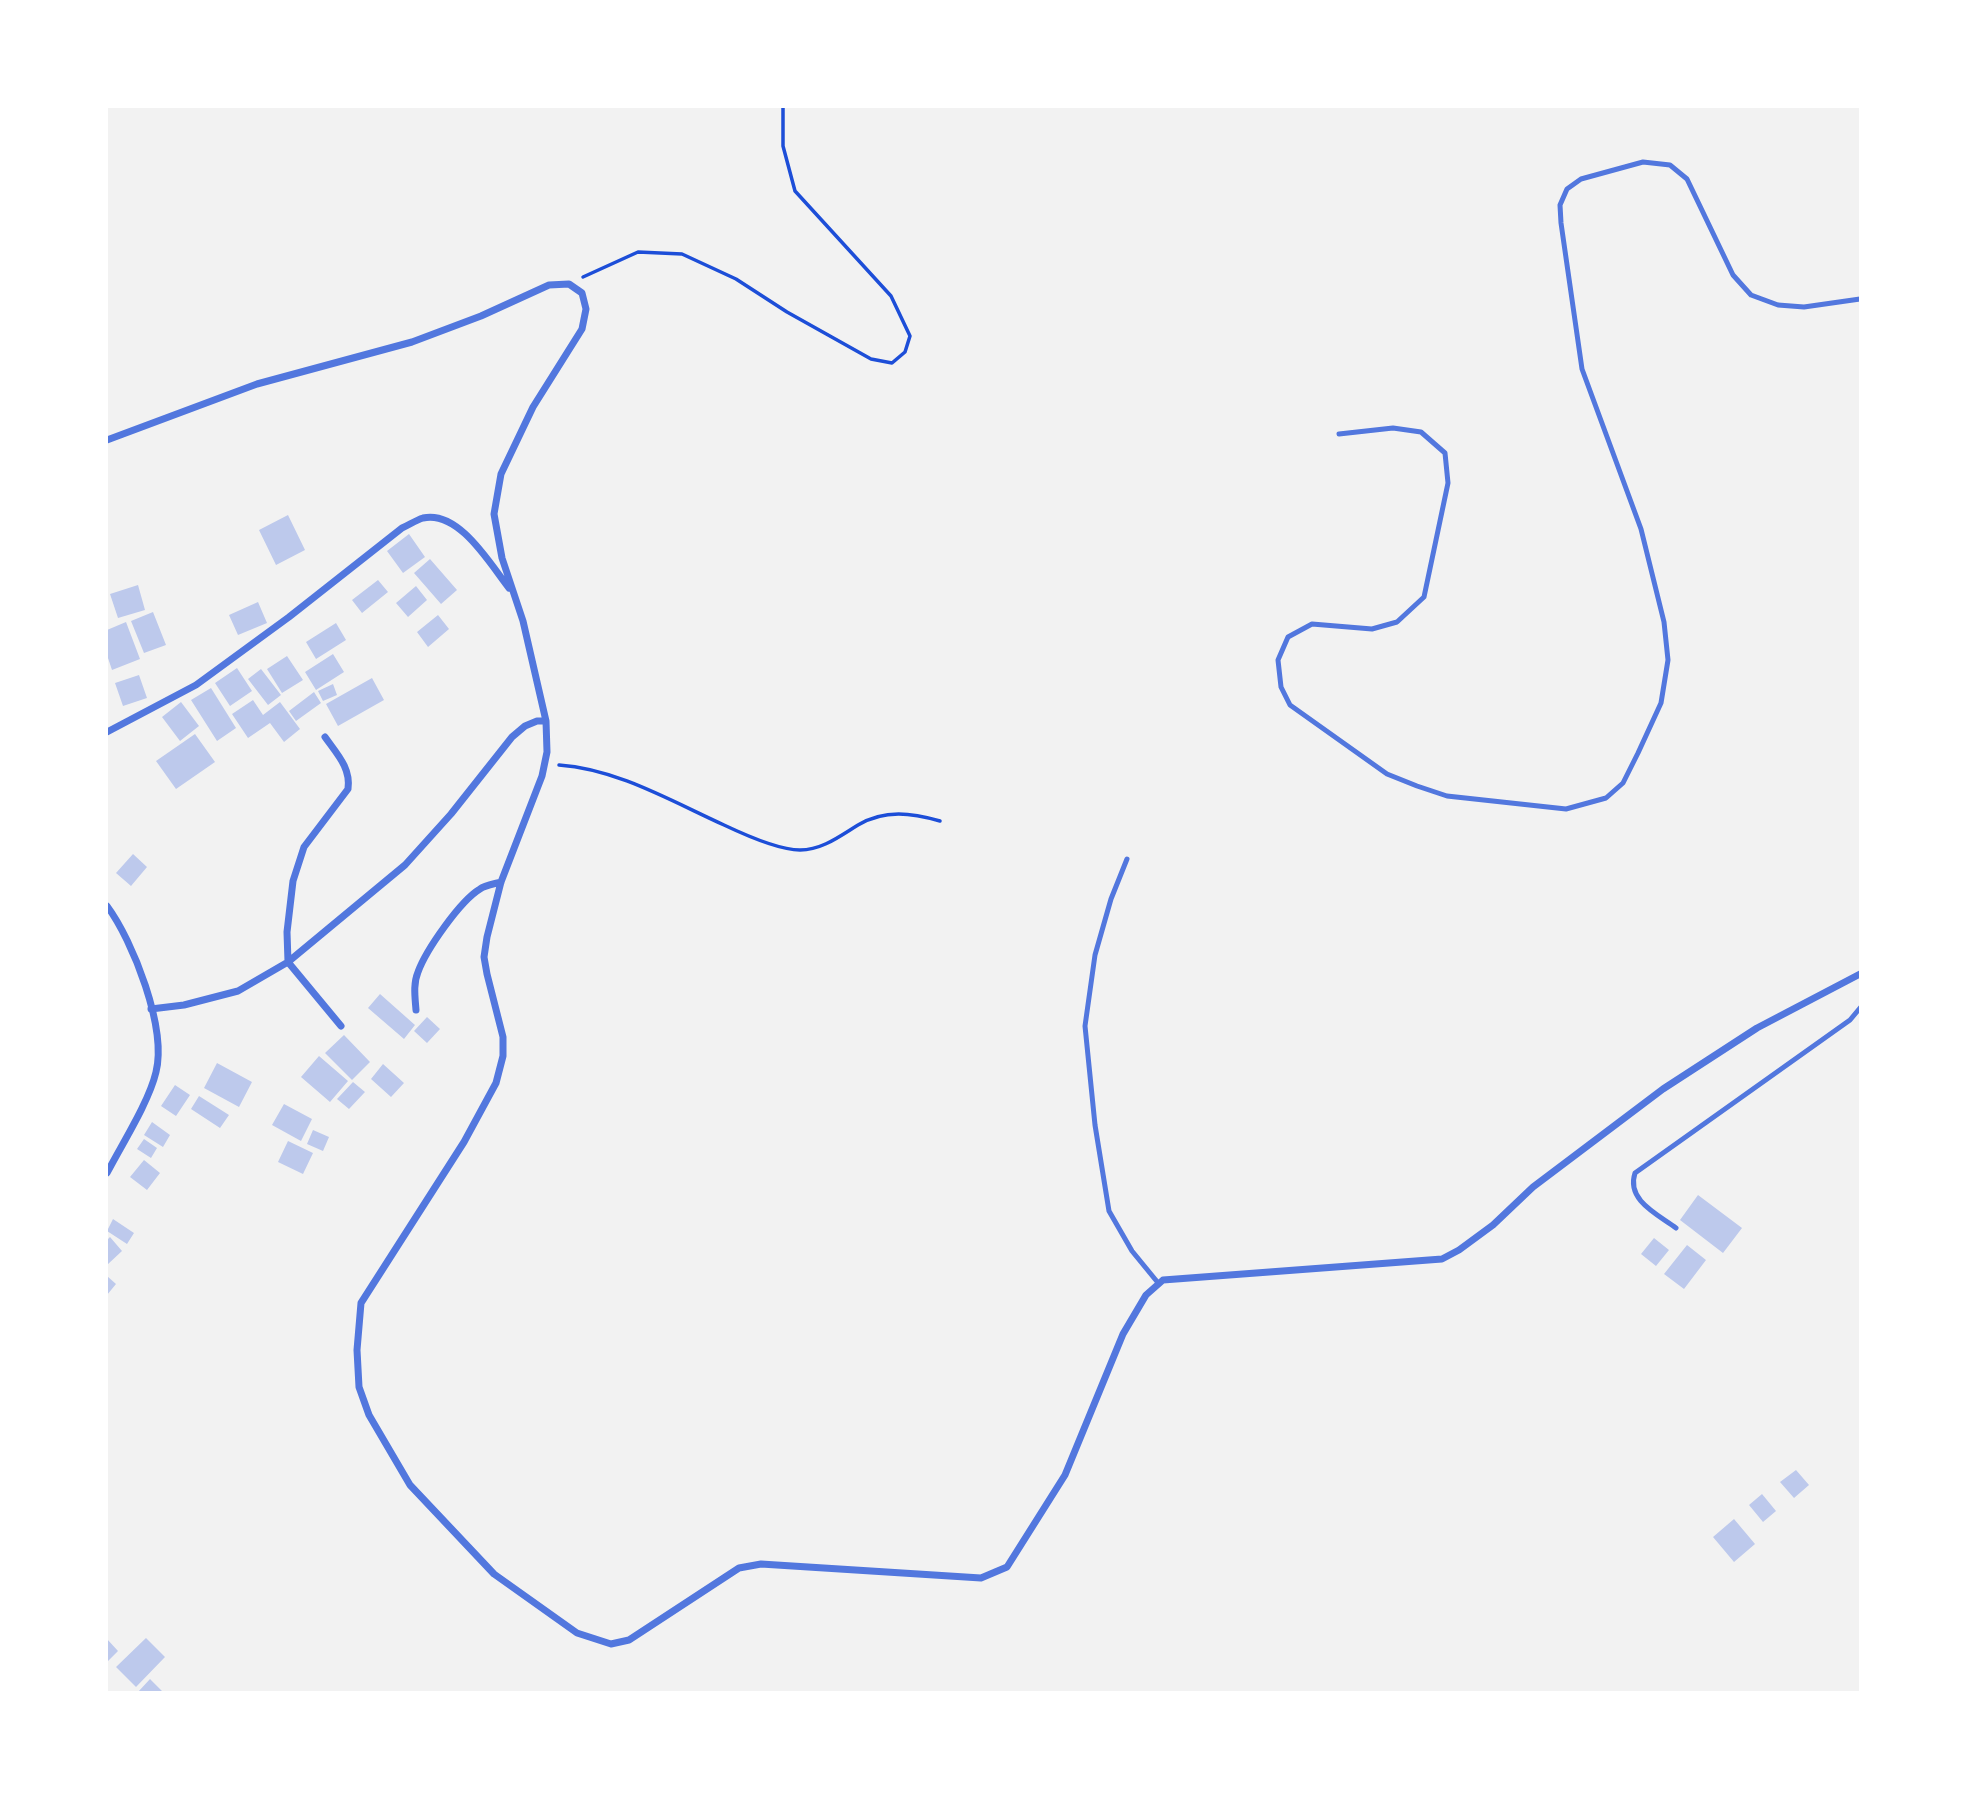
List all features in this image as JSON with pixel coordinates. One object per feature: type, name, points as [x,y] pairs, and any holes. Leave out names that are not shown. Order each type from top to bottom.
[{"type":"street","points":[[107,440],[257,384],[412,342],[481,316],[549,285],[569,284],[582,293],[586,309],[582,329],[534,407],[501,474],[494,514],[502,558],[523,621],[546,721],[547,752],[545,765],[501,883],[484,957],[503,1037],[503,1056],[496,1083],[464,1142],[361,1303],[357,1350],[359,1387],[369,1415],[410,1485],[494,1574],[577,1633],[611,1644],[629,1640],[739,1568],[761,1564],[981,1578],[1007,1567],[1065,1475],[1123,1334],[1146,1295],[1163,1280],[1442,1259],[1493,1225],[1533,1187],[1663,1089],[1757,1028],[1860,974]]},
{"type":"street","points":[[107,732],[195,685],[289,617],[402,528],[423,518],[444,520],[465,532],[514,594]]},
{"type":"street","points":[[151,1009],[184,1005],[237,991],[288,961],[405,865],[451,814],[512,737],[525,726],[546,721]]},
{"type":"street","points":[[326,737],[345,765],[349,780],[348,789],[304,847],[293,881],[288,914],[288,961],[341,1026]]},
{"type":"street","points":[[416,1010],[417,972],[436,938],[480,888],[501,883]]},
{"type":"street","points":[[107,906],[132,947],[151,1009],[158,1046],[156,1073],[107,1173]]},
{"type":"lane","points":[[1339,434],[1393,428],[1421,432],[1445,453],[1448,483],[1424,597],[1397,622],[1372,629],[1312,624],[1288,637],[1278,660],[1281,687],[1290,705],[1387,774],[1417,786],[1447,796],[1566,809],[1605,798],[1623,783],[1661,704],[1668,660],[1664,622],[1641,529],[1582,369],[1561,223],[1560,205],[1567,189],[1581,178],[1643,162],[1670,165],[1687,179],[1733,275],[1751,295],[1778,305],[1804,307],[1860,299]]},
{"type":"lane","points":[[1127,859],[1111,899],[1095,955],[1085,1026],[1095,1125],[1109,1211],[1132,1251],[1159,1284]]},
{"type":"lane","points":[[1676,1228],[1637,1198],[1632,1182],[1635,1172],[1850,1020],[1860,1008]]},
{"type":"path","points":[[569,284],[638,252],[682,254],[736,279],[787,312],[871,359],[892,363],[905,352],[910,336],[891,296],[795,191],[783,146],[783,107]]},
{"type":"path","points":[[545,765],[584,767],[617,777],[762,842],[800,850],[832,842],[861,823],[889,813],[915,814],[940,821]]},
{"type":"building","points":[[288,515],[305,550],[276,565],[259,530]]},
{"type":"building","points":[[409,534],[425,557],[403,573],[387,551]]},
{"type":"building","points":[[430,559],[457,590],[441,604],[414,573]]},
{"type":"building","points":[[378,580],[388,592],[362,613],[352,600]]},
{"type":"building","points":[[138,585],[145,610],[118,618],[110,594]]},
{"type":"building","points":[[416,586],[427,600],[408,617],[396,603]]},
{"type":"building","points":[[258,602],[267,623],[238,635],[229,615]]},
{"type":"building","points":[[153,612],[166,645],[144,653],[131,621]]},
{"type":"building","points":[[438,615],[449,629],[428,647],[417,632]]},
{"type":"building","points":[[126,622],[140,659],[112,670],[107,655],[107,630]]},
{"type":"building","points":[[336,623],[346,640],[316,659],[306,642]]},
{"type":"building","points":[[333,654],[344,672],[316,690],[305,672]]},
{"type":"building","points":[[287,656],[303,680],[282,693],[267,669]]},
{"type":"building","points":[[237,668],[252,691],[230,706],[215,683]]},
{"type":"building","points":[[261,669],[281,695],[268,705],[248,679]]},
{"type":"building","points":[[139,675],[147,698],[123,706],[115,683]]},
{"type":"building","points":[[372,678],[384,700],[338,726],[326,704]]},
{"type":"building","points":[[333,684],[337,695],[323,701],[318,691]]},
{"type":"building","points":[[211,688],[236,728],[217,741],[191,700]]},
{"type":"building","points":[[314,692],[321,703],[296,721],[289,711]]},
{"type":"building","points":[[253,700],[263,715],[280,702],[300,729],[284,742],[270,723],[248,738],[232,714]]},
{"type":"building","points":[[181,702],[199,726],[180,741],[162,717]]},
{"type":"building","points":[[195,734],[215,762],[176,789],[156,761]]},
{"type":"building","points":[[133,854],[147,867],[131,886],[116,873]]},
{"type":"building","points":[[380,994],[415,1025],[404,1039],[368,1008]]},
{"type":"building","points":[[427,1017],[440,1029],[427,1043],[414,1031]]},
{"type":"building","points":[[344,1035],[370,1062],[352,1080],[325,1053]]},
{"type":"building","points":[[319,1056],[348,1081],[330,1102],[301,1077]]},
{"type":"building","points":[[217,1063],[252,1082],[239,1107],[204,1088]]},
{"type":"building","points":[[383,1064],[404,1083],[391,1097],[371,1079]]},
{"type":"building","points":[[353,1082],[365,1092],[349,1109],[337,1099]]},
{"type":"building","points":[[175,1085],[190,1095],[176,1116],[161,1106]]},
{"type":"building","points":[[199,1096],[229,1115],[220,1128],[191,1109]]},
{"type":"building","points":[[284,1104],[312,1119],[301,1141],[272,1125]]},
{"type":"building","points":[[152,1122],[170,1135],[163,1147],[144,1135]]},
{"type":"building","points":[[313,1130],[329,1137],[323,1151],[307,1144]]},
{"type":"building","points":[[144,1139],[157,1148],[151,1158],[137,1149]]},
{"type":"building","points":[[288,1141],[313,1153],[303,1174],[278,1162]]},
{"type":"building","points":[[144,1160],[160,1173],[147,1190],[130,1177]]},
{"type":"building","points":[[1698,1195],[1742,1228],[1723,1253],[1680,1220]]},
{"type":"building","points":[[113,1219],[134,1233],[127,1244],[107,1231]]},
{"type":"building","points":[[110,1237],[122,1251],[107,1265],[107,1240]]},
{"type":"building","points":[[1654,1238],[1669,1250],[1656,1266],[1641,1254]]},
{"type":"building","points":[[1687,1245],[1706,1260],[1684,1289],[1664,1274]]},
{"type":"building","points":[[107,1276],[116,1284],[107,1295]]},
{"type":"building","points":[[1796,1470],[1809,1485],[1794,1498],[1780,1482]]},
{"type":"building","points":[[1762,1494],[1776,1511],[1763,1522],[1749,1505]]},
{"type":"building","points":[[1734,1519],[1755,1544],[1734,1562],[1713,1537]]},
{"type":"building","points":[[146,1638],[165,1657],[136,1687],[116,1667]]},
{"type":"building","points":[[107,1639],[118,1651],[107,1662]]},
{"type":"building","points":[[150,1679],[163,1692],[138,1692]]}]
